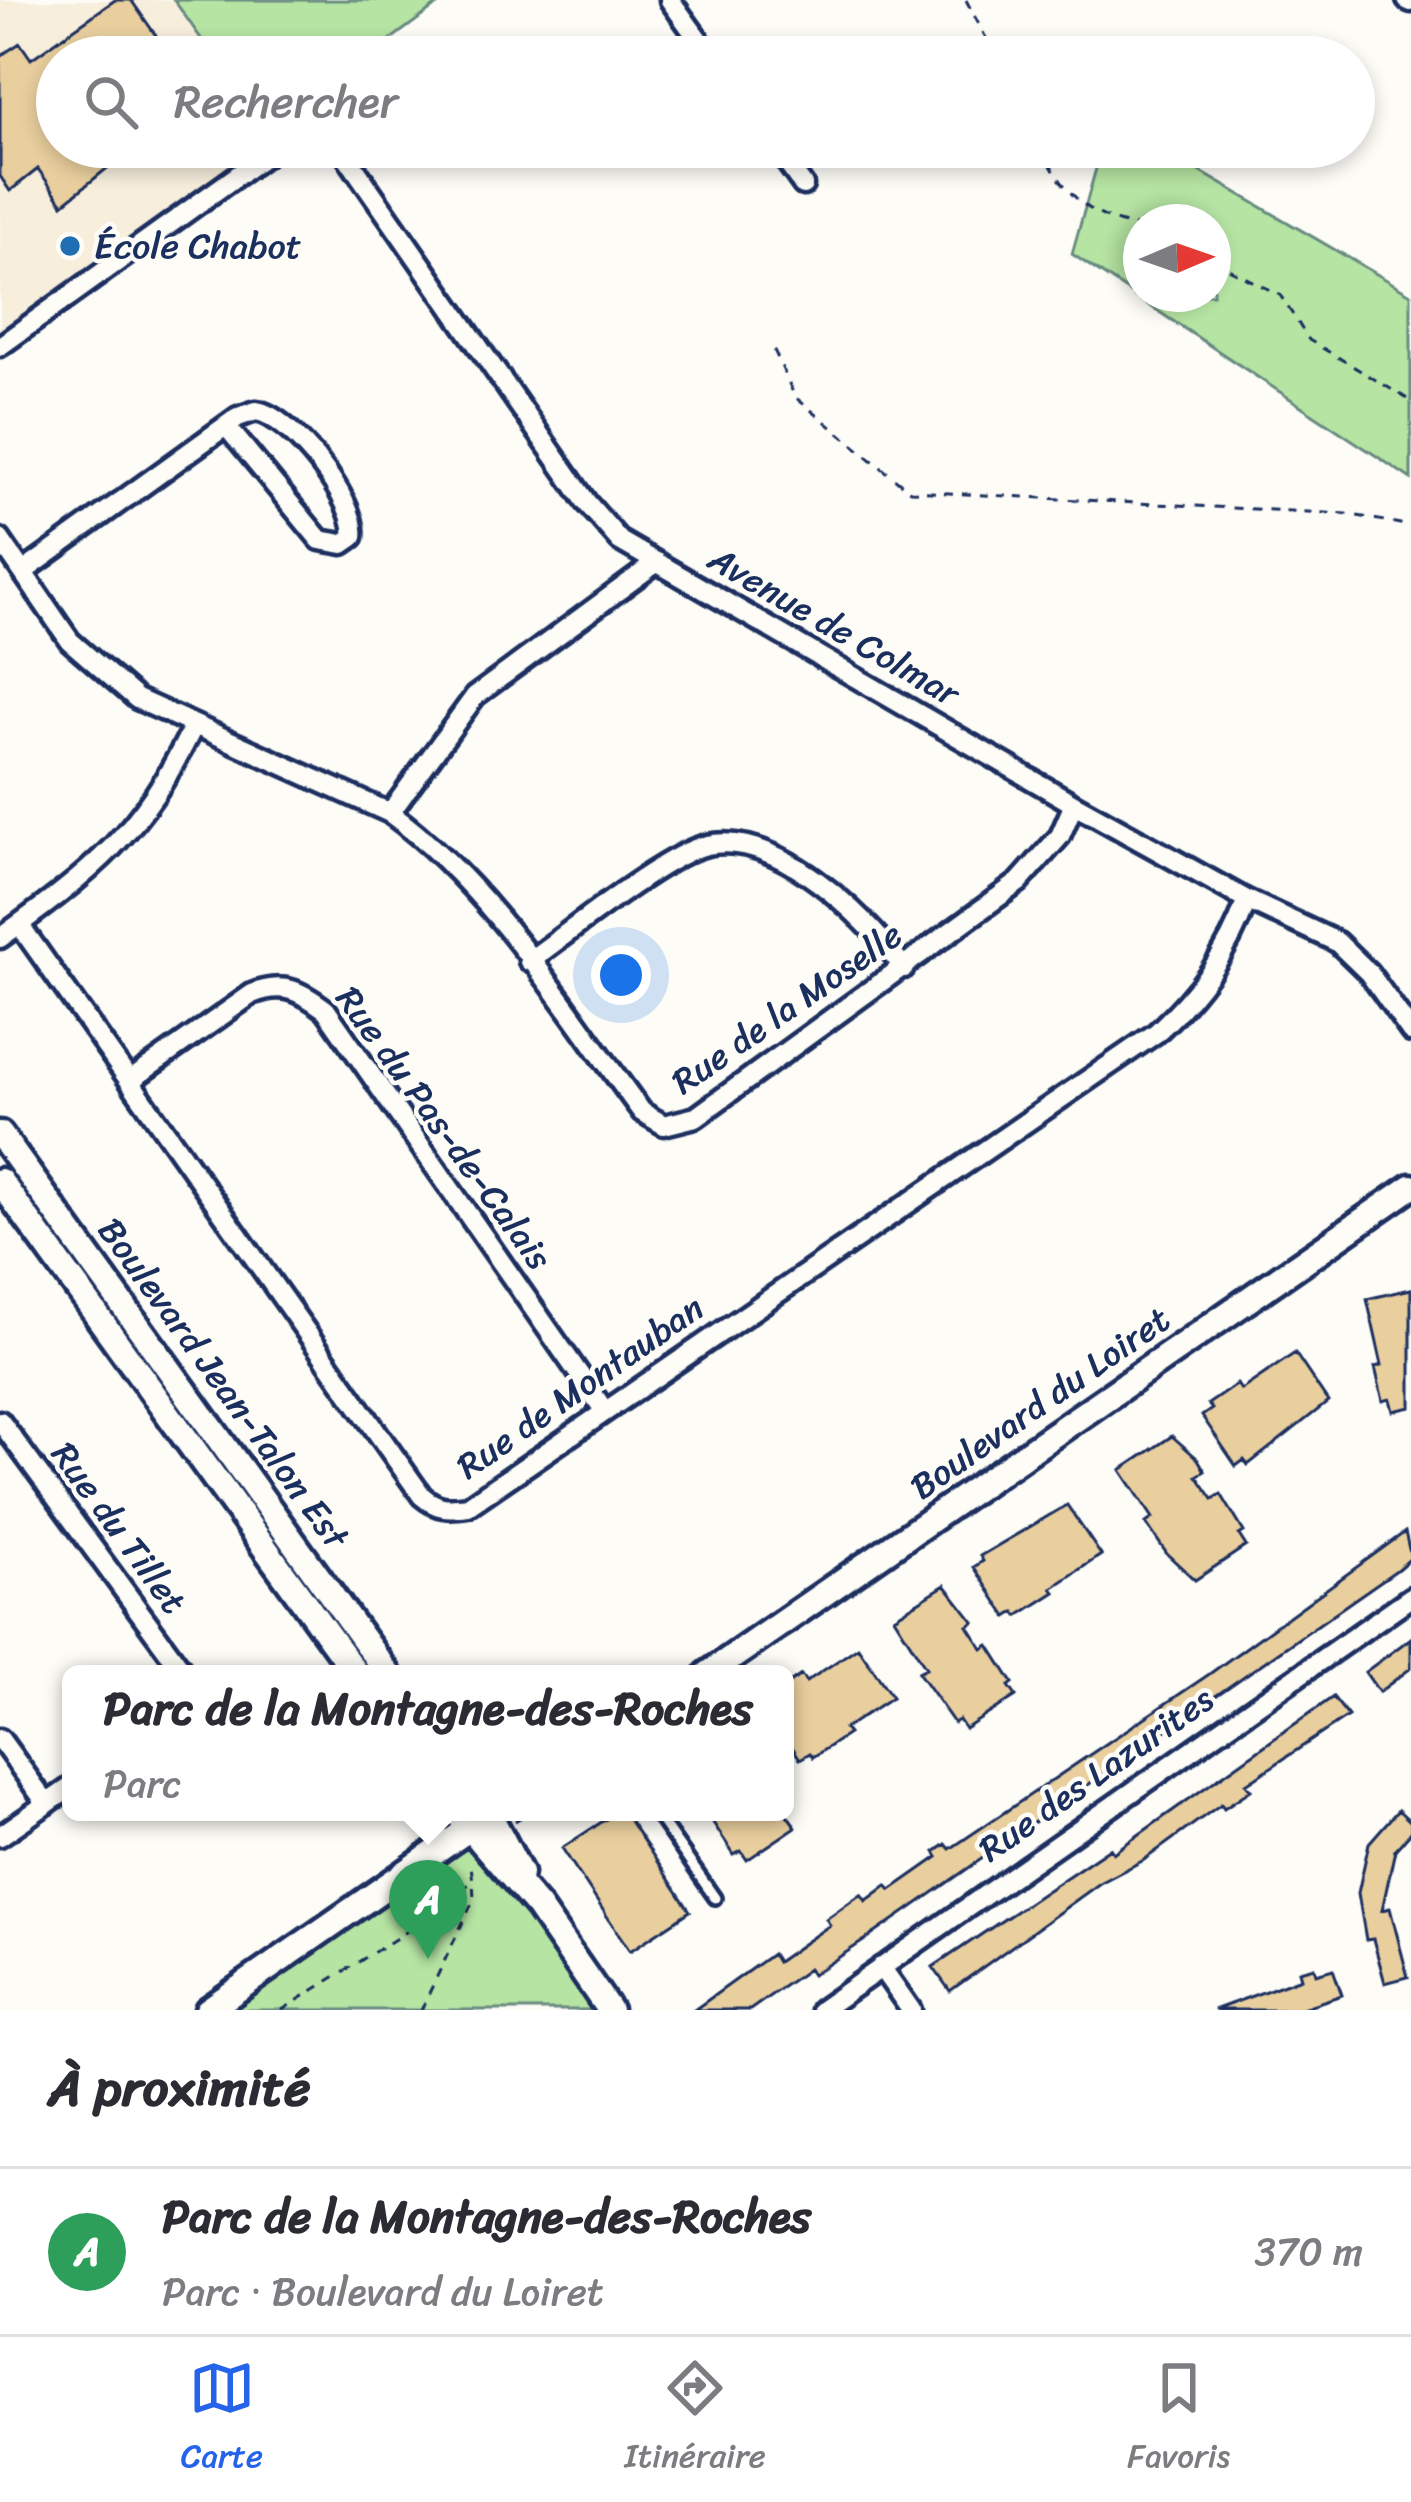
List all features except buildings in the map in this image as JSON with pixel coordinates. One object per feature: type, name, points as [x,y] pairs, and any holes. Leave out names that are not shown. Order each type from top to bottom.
[{"type":"street","points":[[670,0],[696,36]]},
{"type":"street","points":[[0,346],[248,168]]},
{"type":"street","name":"Avenue de Colmar","points":[[355,168],[587,503],[620,541],[1074,804],[1246,900],[1337,942],[1369,973],[1411,1032]]},
{"type":"street","points":[[791,168],[803,185]]},
{"type":"street","points":[[23,572],[227,427],[256,411],[288,422],[352,512],[353,537],[343,544],[320,541],[227,427]]},
{"type":"street","name":"Rue de la Moselle","points":[[0,539],[70,641],[99,672],[193,728],[390,813],[461,873],[642,1112],[664,1125],[696,1117],[1019,883],[1052,848],[1074,804]]},
{"type":"street","points":[[390,813],[475,697],[657,562]]},
{"type":"street","points":[[0,938],[118,846],[163,789],[193,728]]},
{"type":"street","points":[[529,961],[685,854],[723,843],[745,846],[790,866],[837,895],[869,923],[904,968]]},
{"type":"street","name":"Rue de Montauban","points":[[19,924],[434,1506],[468,1506],[1156,1033],[1189,1003],[1218,963],[1246,900]]},
{"type":"street","name":"Rue du Pas-de-Calais","points":[[131,1080],[251,994],[270,986],[304,994],[326,1010],[604,1410]]},
{"type":"street","name":"Boulevard Jean-Talon Est","points":[[0,1134],[382,1665]]},
{"type":"street","name":"Boulevard Jean-Talon Est","points":[[0,1181],[350,1665]]},
{"type":"street","name":"Boulevard du Loiret","points":[[721,1665],[1411,1187]]},
{"type":"street","name":"Rue du Tillet","points":[[0,1421],[178,1665]]},
{"type":"street","name":"Rue des Lazurites","points":[[821,2010],[1411,1597]]},
{"type":"street","points":[[0,1739],[46,1804]]},
{"type":"street","points":[[0,1836],[62,1793]]},
{"type":"street","points":[[208,2010],[472,1821]]},
{"type":"street","points":[[482,1821],[609,2010]]},
{"type":"street","points":[[881,1967],[911,2010]]},
{"type":"lane","points":[[661,1821],[716,1898]]},
{"type":"path","points":[[966,0],[985,36]]},
{"type":"path","points":[[1051,168],[1058,185],[1114,224],[1123,225]]},
{"type":"path","points":[[1231,270],[1280,295],[1309,340],[1411,401]]},
{"type":"path","points":[[774,350],[795,397],[910,491],[1347,514],[1411,526]]},
{"type":"path","points":[[421,2010],[474,1898],[471,1864]]},
{"type":"path","points":[[282,2010],[403,1934],[473,1881]]},
{"type":"shaded area","name":"École Chabot","points":[[0,0],[174,0],[199,36],[36,36],[36,168],[247,168],[0,344]]},
{"type":"green space","points":[[174,0],[444,0],[395,36],[199,36]]},
{"type":"green space","points":[[1096,168],[1194,168],[1411,294],[1411,479],[1159,312],[1231,312],[1231,204],[1123,204],[1123,288],[1072,254]]},
{"type":"green space","points":[[468,1828],[610,2010],[208,2010]]},
{"type":"place","name":"École Chabot","points":[[70,246]]},
{"type":"place","name":"Parc de la Montagne-des-Roches","points":[[428,1959]]}]
